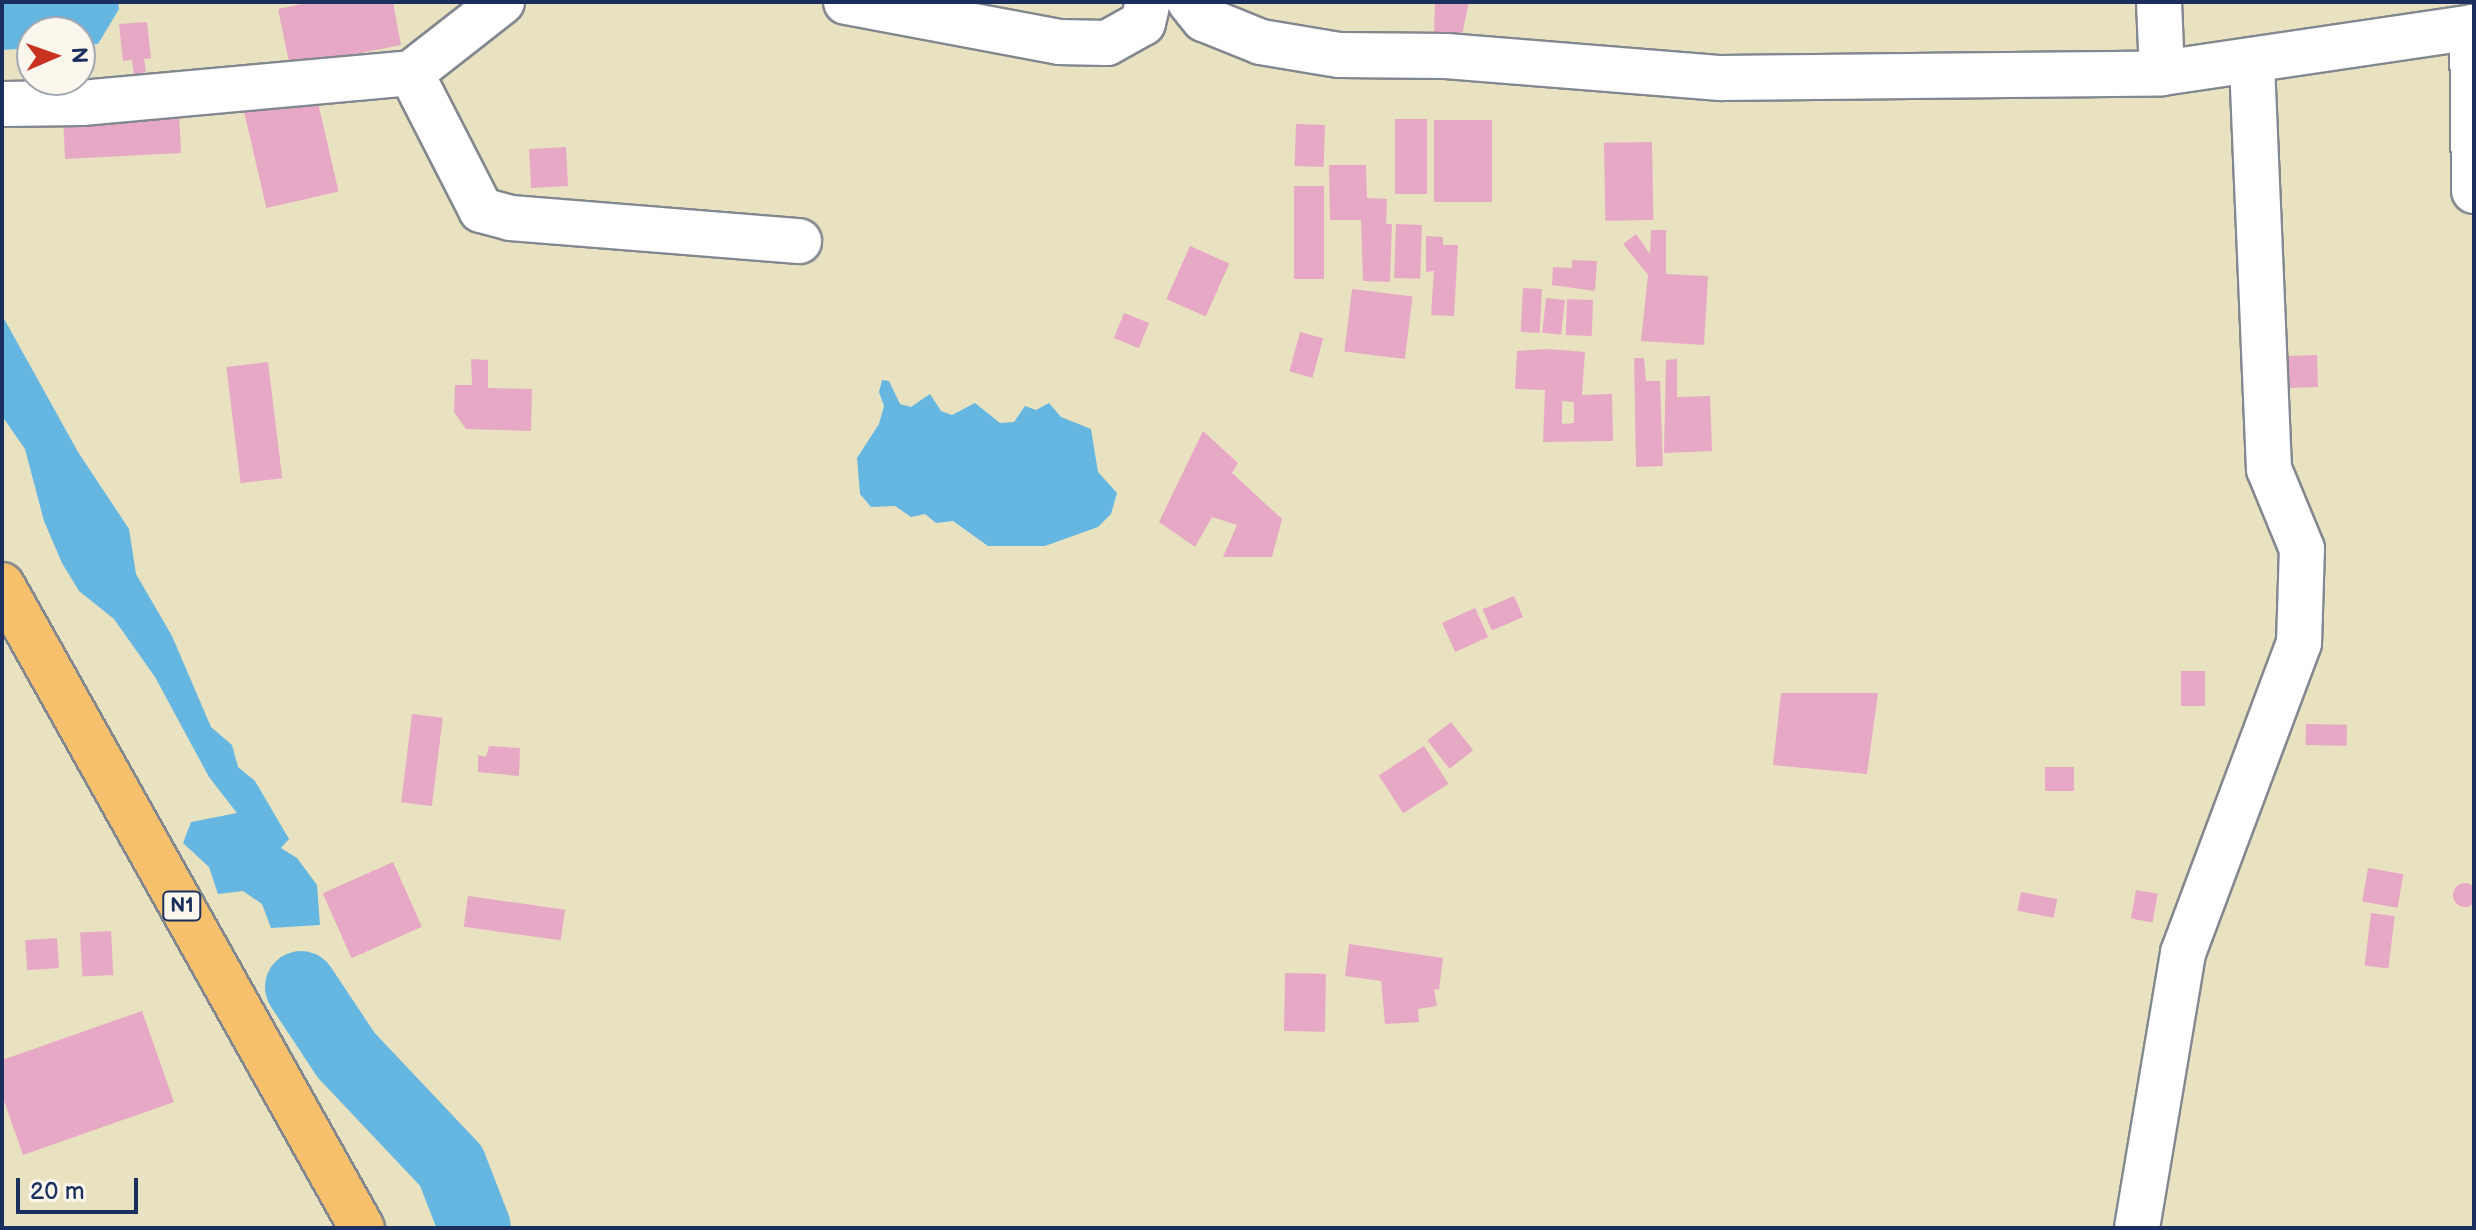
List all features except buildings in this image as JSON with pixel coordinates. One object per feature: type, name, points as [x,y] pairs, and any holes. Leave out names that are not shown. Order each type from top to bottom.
[{"type":"highway","name":"N1","points":[[2,585],[362,1228]]},
{"type":"street","points":[[2,104],[82,103],[411,73],[502,2]]},
{"type":"street","points":[[846,2],[1060,42],[1107,43],[1143,23],[1148,2]]},
{"type":"street","points":[[1190,2],[1204,19],[1261,42],[1339,55],[1446,56],[1721,78],[2162,73],[2473,27],[2474,191]]},
{"type":"street","points":[[2159,2],[2162,73]]},
{"type":"street","points":[[2137,1228],[2183,953],[2299,643],[2302,549],[2269,469],[2252,60]]},
{"type":"street","points":[[411,73],[481,210],[511,218],[799,241]]},
{"type":"water","points":[[2,2],[118,2],[119,9],[98,44],[96,16],[16,16],[16,49],[2,50]]},
{"type":"water","points":[[2,315],[78,452],[129,529],[136,574],[172,636],[211,727],[232,745],[238,767],[255,781],[289,839],[281,848],[297,858],[317,885],[320,925],[271,928],[262,904],[243,891],[218,894],[209,867],[183,843],[191,822],[237,813],[209,777],[155,677],[114,619],[79,591],[62,563],[44,521],[25,449],[2,416]]},
{"type":"water","points":[[882,380],[889,381],[900,404],[911,407],[930,394],[941,411],[952,415],[975,403],[1000,423],[1014,422],[1025,406],[1036,410],[1049,403],[1061,417],[1091,429],[1098,472],[1117,493],[1111,514],[1098,527],[1045,546],[988,546],[953,521],[936,523],[925,514],[911,517],[895,506],[871,507],[860,494],[857,458],[879,424],[884,406],[879,392]]},
{"type":"waterway","points":[[301,987],[346,1055],[451,1166],[475,1228]]}]
